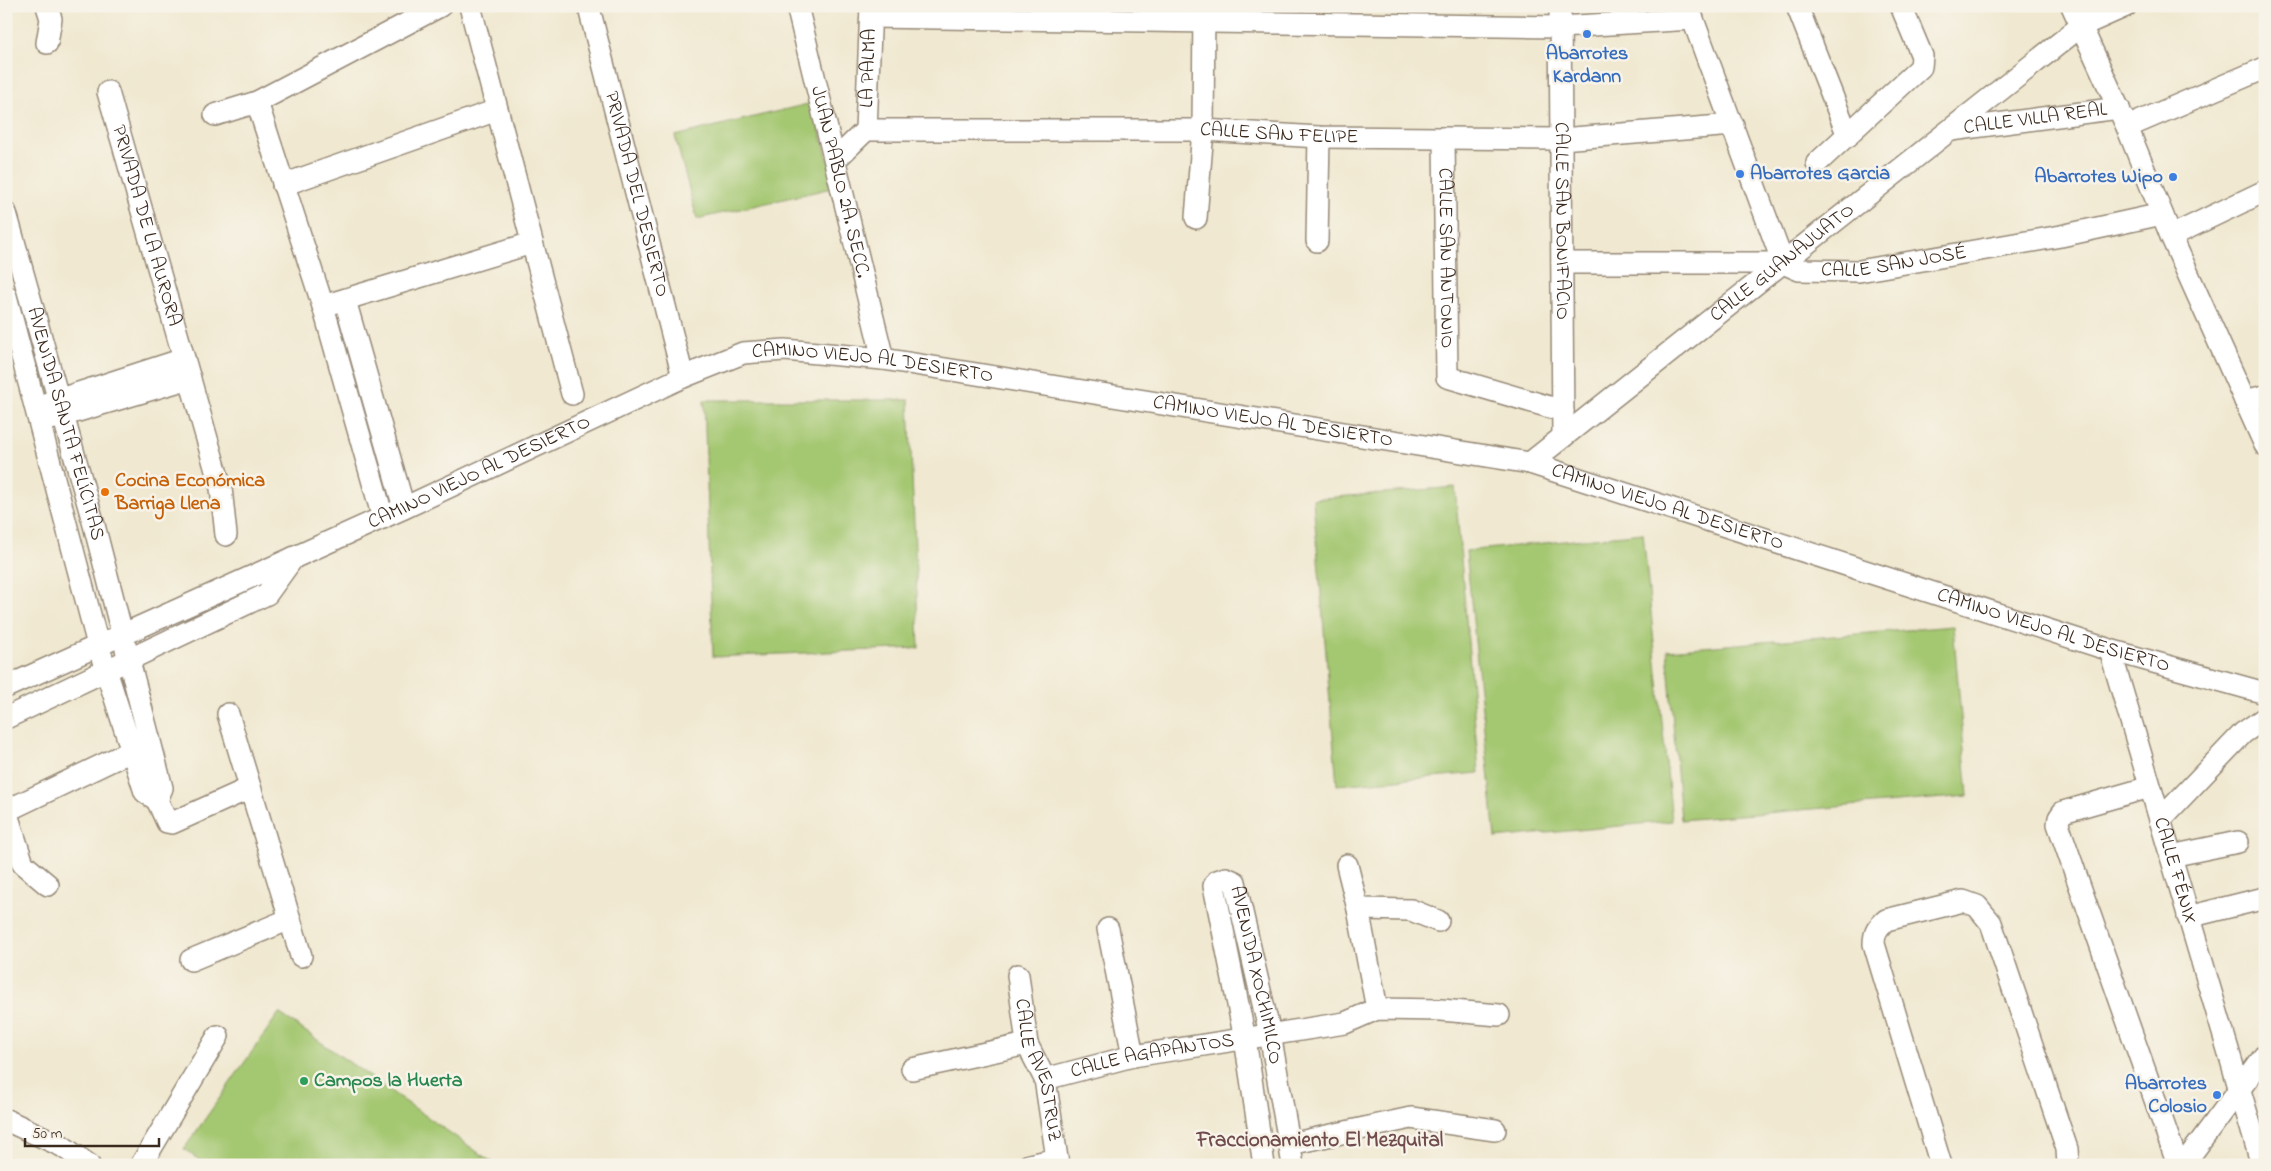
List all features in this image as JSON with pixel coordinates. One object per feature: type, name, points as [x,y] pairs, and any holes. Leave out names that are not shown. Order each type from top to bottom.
[{"type":"street","points":[[47,6],[51,19],[48,43]]},
{"type":"street","points":[[215,115],[256,102],[440,6]]},
{"type":"street","points":[[470,6],[572,394]]},
{"type":"street","name":"JUAN PABLO 2A. SECC.","points":[[797,6],[836,159],[883,359]]},
{"type":"street","points":[[1797,6],[1848,136]]},
{"type":"street","points":[[1817,163],[1920,67],[1922,56],[1901,6]]},
{"type":"street","points":[[2072,6],[2123,118],[2171,236],[2255,399],[2265,445]]},
{"type":"street","name":"CALLE GUANAJUATO","points":[[1530,463],[2081,26],[2126,6]]},
{"type":"street","points":[[871,11],[1560,17],[1690,12],[1783,263]]},
{"type":"street","name":"LA PALMA","points":[[866,130],[871,11]]},
{"type":"street","name":"PRIVADA DEL DESIERTO","points":[[590,12],[683,377]]},
{"type":"street","points":[[1196,218],[1203,130],[1204,13]]},
{"type":"street","name":"CALLE SAN BONIFACIO","points":[[1560,17],[1563,437]]},
{"type":"street","name":"CALLE VILLA REAL","points":[[1951,130],[2123,118],[2265,68]]},
{"type":"street","name":"PRIVADA DE LA AURORA","points":[[108,92],[221,488],[226,535]]},
{"type":"street","points":[[256,102],[323,306],[383,518]]},
{"type":"street","points":[[284,185],[497,110]]},
{"type":"street","name":"CALLE SAN FELIPE","points":[[866,130],[1203,130],[1319,137],[1561,139],[1733,125]]},
{"type":"street","points":[[836,159],[866,130]]},
{"type":"street","points":[[1316,241],[1319,137]]},
{"type":"street","name":"CALLE SAN ANTONIO","points":[[1444,138],[1447,377],[1563,411]]},
{"type":"street","points":[[2171,236],[2265,191]]},
{"type":"street","name":"AVENIDA SANTA FELÍCITAS","points":[[6,213],[94,525],[128,660],[141,747]]},
{"type":"street","name":"CALLE SAN JOSÉ","points":[[1562,263],[1783,263],[1799,270],[1859,271],[2062,236],[2162,214]]},
{"type":"street","points":[[323,306],[532,244]]},
{"type":"street","points":[[6,295],[27,286]]},
{"type":"street","name":"AVENIDA SANTA FELÍCITAS","points":[[6,295],[9,322],[37,415],[98,645],[106,670],[141,747]]},
{"type":"street","points":[[345,300],[404,508]]},
{"type":"street","name":"CAMINO VIEJO AL DESIERTO","points":[[6,687],[383,518],[683,377],[742,353],[785,350],[883,359],[1530,463],[2110,650],[2265,693]]},
{"type":"street","points":[[37,415],[187,368]]},
{"type":"street","points":[[6,718],[267,594],[293,558]]},
{"type":"street","name":"CALLE FÉNIX","points":[[2110,650],[2262,1165]]},
{"type":"street","points":[[228,714],[301,956]]},
{"type":"street","points":[[2160,820],[2243,733],[2265,718]]},
{"type":"street","points":[[48,885],[23,864],[6,811],[141,747],[145,792],[156,800],[166,822],[172,823],[250,788]]},
{"type":"street","points":[[2150,787],[2064,812],[2059,818],[2058,824],[2178,1165]]},
{"type":"street","points":[[2170,856],[2238,842]]},
{"type":"street","points":[[1347,865],[1358,909],[1376,1009],[1441,1010],[1499,1015]]},
{"type":"street","name":"AVENIDA XOCHIMILCO","points":[[1264,1165],[1245,1038],[1214,886],[1221,879],[1231,879],[1235,882],[1270,1034],[1290,1144],[1292,1165]]},
{"type":"street","points":[[2188,917],[2265,898]]},
{"type":"street","points":[[1941,1165],[1874,944],[1874,935],[1877,928],[1886,920],[1962,902],[1976,906],[1991,923],[2067,1149],[2068,1165]]},
{"type":"street","points":[[1358,909],[1411,910],[1438,922]]},
{"type":"street","points":[[191,960],[290,919]]},
{"type":"street","points":[[1108,929],[1133,1056]]},
{"type":"street","name":"CALLE AVESTRUZ","points":[[1018,975],[1027,1044],[1044,1079],[1058,1162]]},
{"type":"street","name":"CALLE AGAPANTOS","points":[[1044,1079],[1133,1056],[1345,1023],[1376,1009]]},
{"type":"street","points":[[142,1165],[218,1036]]},
{"type":"street","points":[[912,1068],[1027,1044]]},
{"type":"street","points":[[2183,1165],[2265,1055]]},
{"type":"street","points":[[1290,1144],[1411,1118],[1495,1130]]},
{"type":"street","points":[[6,1120],[62,1146],[90,1165]]},
{"type":"street","points":[[1029,1165],[1058,1162]]},
{"type":"green space","points":[[812,103],[836,187],[697,219],[675,136]]},
{"type":"green space","points":[[704,400],[909,400],[919,648],[713,657]]},
{"type":"green space","points":[[1455,487],[1479,773],[1337,785],[1313,499]]},
{"type":"green space","points":[[1643,533],[1672,821],[1495,838],[1466,551]]},
{"type":"green space","points":[[1953,626],[1968,796],[1681,820],[1667,650]]},
{"type":"green space","name":"Campos la Huerta","points":[[279,1013],[496,1165],[206,1165],[184,1149]]},
{"type":"place","name":"Abarrotes Kardann","points":[[1587,34]]},
{"type":"place","name":"Abarrotes Garcia","points":[[1740,174]]},
{"type":"place","name":"Abarrotes Wipo","points":[[2173,177]]},
{"type":"place","name":"Cocina Económica Barriga Llena","points":[[105,492]]},
{"type":"place","name":"Campos la Huerta","points":[[304,1081]]},
{"type":"place","name":"Abarrotes Colosio","points":[[2217,1095]]},
{"type":"district","name":"Fraccionamiento El Mezquital","points":[[1320,1141]]}]
